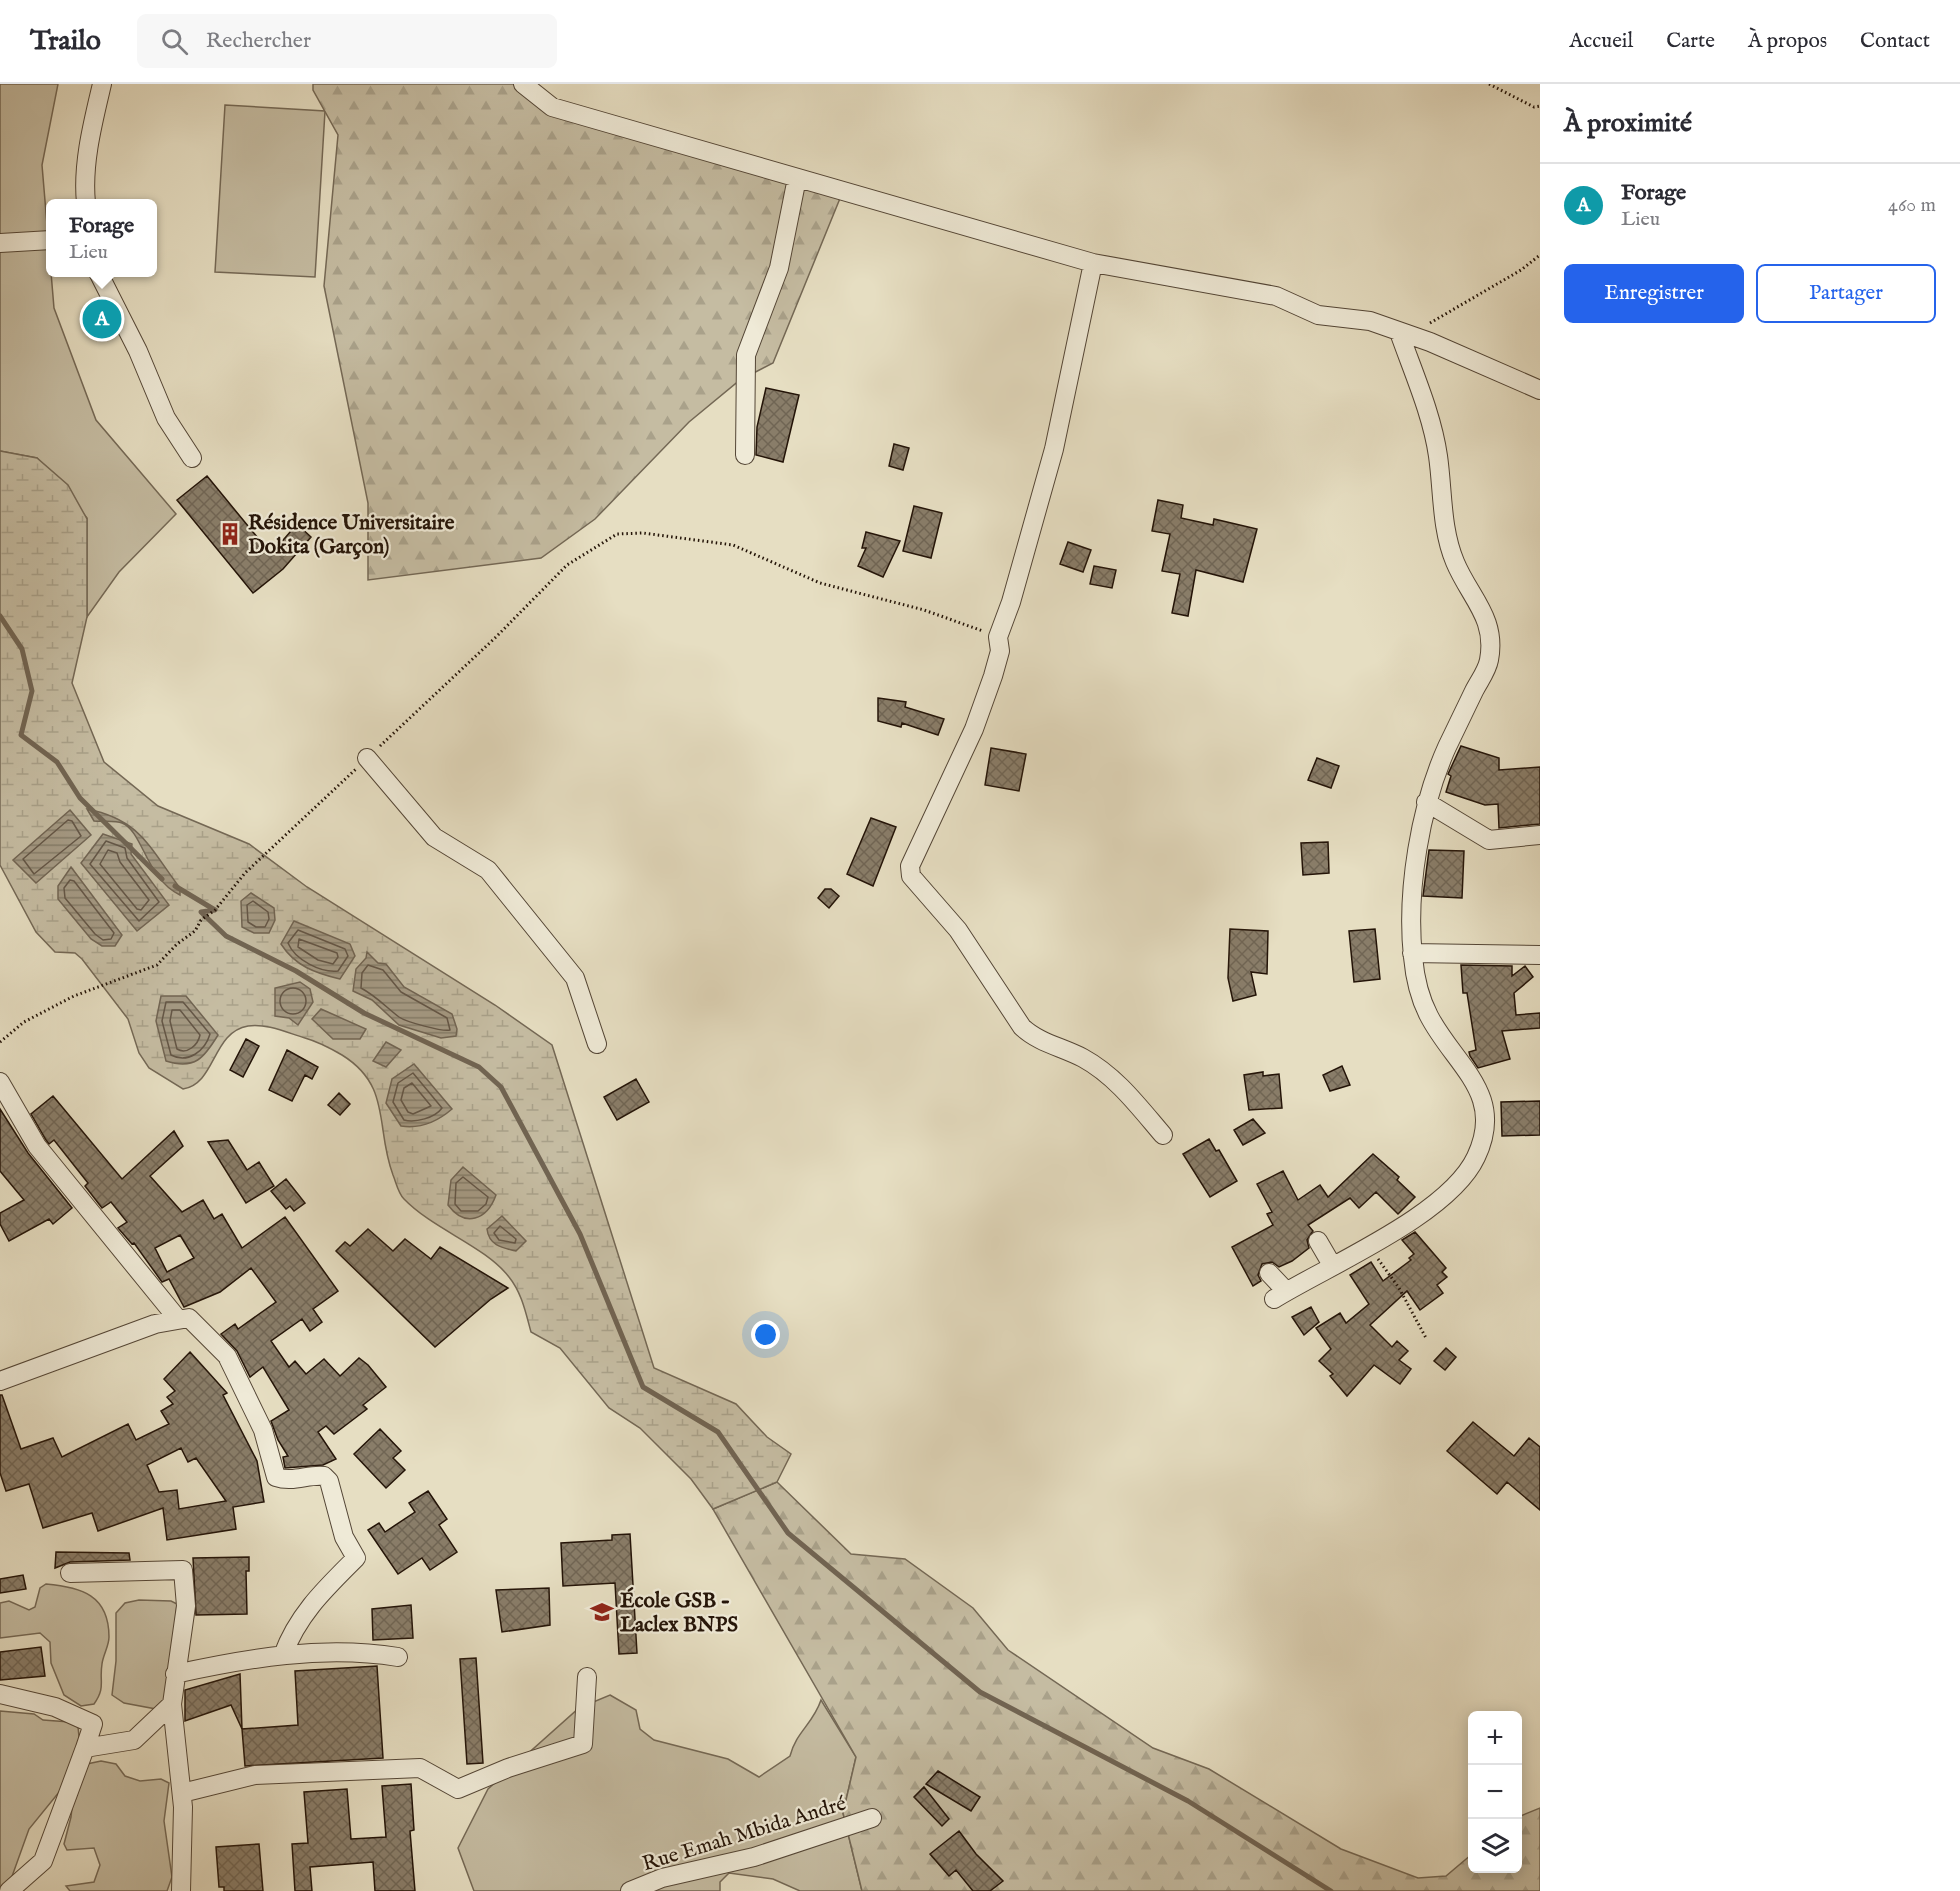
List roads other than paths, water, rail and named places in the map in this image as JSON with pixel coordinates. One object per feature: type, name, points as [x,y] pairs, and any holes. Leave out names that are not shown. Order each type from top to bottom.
[{"type":"street","points":[[85,199],[84,187],[93,120],[102,84]]},
{"type":"street","points":[[523,84],[552,106],[1093,263],[1276,296],[1318,315],[1370,321],[1468,358],[1540,390]]},
{"type":"street","points":[[745,455],[746,355],[779,268],[797,178]]},
{"type":"street","points":[[0,243],[46,240]]},
{"type":"street","points":[[1093,263],[1054,449],[1011,602],[998,637],[1000,651],[978,720],[910,866],[911,876],[958,930],[1022,1027],[1032,1037],[1083,1058],[1106,1073],[1163,1135]]},
{"type":"street","points":[[100,277],[138,351],[166,418],[192,458]]},
{"type":"street","points":[[1269,1273],[1280,1295],[1368,1246],[1431,1207],[1464,1176],[1476,1157],[1483,1134],[1485,1110],[1482,1093],[1430,1018],[1417,990],[1412,953],[1413,888],[1426,802],[1446,751],[1488,664],[1491,645],[1489,623],[1464,585],[1453,558],[1442,504],[1438,455],[1430,420],[1399,332]]},
{"type":"street","points":[[367,758],[434,837],[488,870],[575,978],[597,1044]]},
{"type":"street","points":[[1426,802],[1489,840],[1540,835]]},
{"type":"street","points":[[1412,953],[1540,955]]},
{"type":"street","points":[[0,1082],[37,1146],[177,1318]]},
{"type":"street","points":[[1318,1241],[1332,1265]]},
{"type":"street","points":[[0,1382],[177,1318],[189,1318],[227,1356],[263,1430],[276,1477],[284,1480],[324,1476],[329,1481],[344,1537],[356,1558],[314,1600],[300,1618],[283,1655]]},
{"type":"street","points":[[69,1573],[183,1570],[186,1606],[184,1636],[175,1674],[172,1704],[182,1793],[181,1891]]},
{"type":"street","points":[[175,1674],[233,1661],[308,1653],[398,1657]]},
{"type":"street","points":[[182,1793],[255,1775],[420,1768],[458,1789],[508,1768],[583,1744],[586,1677]]},
{"type":"street","points":[[0,1694],[55,1707],[93,1724],[43,1861],[9,1891]]},
{"type":"street","points":[[85,1748],[134,1740],[172,1704]]},
{"type":"street","name":"Rue Emah Mbida André","points":[[630,1891],[668,1885],[872,1818]]},
{"type":"water","points":[[87,809],[120,820],[142,837],[180,888],[180,895],[160,878],[129,828],[119,822],[94,821]]},
{"type":"water","points":[[70,810],[91,835],[36,883],[13,860]]},
{"type":"water","points":[[103,834],[132,844],[131,854],[169,905],[137,931],[81,863]]},
{"type":"water","points":[[71,867],[122,935],[115,946],[102,946],[91,939],[58,899],[58,886]]},
{"type":"water","points":[[251,893],[274,908],[275,920],[269,933],[254,933],[242,927],[241,901]]},
{"type":"water","points":[[294,921],[350,944],[355,956],[340,979],[306,967],[287,952],[281,944]]},
{"type":"water","points":[[367,952],[378,963],[386,964],[404,987],[452,1014],[457,1029],[456,1036],[441,1038],[399,1025],[372,1000],[353,991],[356,969],[366,958]]},
{"type":"water","points":[[300,982],[310,989],[313,1002],[298,1025],[289,1018],[275,1016],[275,988]]},
{"type":"water","points":[[161,996],[186,996],[218,1035],[198,1060],[184,1064],[166,1061],[156,1021]]},
{"type":"water","points":[[321,1009],[366,1029],[360,1039],[333,1039],[312,1019]]},
{"type":"water","points":[[386,1042],[401,1050],[386,1067],[373,1061]]},
{"type":"water","points":[[414,1064],[452,1109],[428,1124],[401,1126],[386,1103],[392,1079]]},
{"type":"water","points":[[463,1167],[496,1195],[487,1210],[475,1218],[461,1217],[448,1205],[451,1180]]},
{"type":"water","points":[[502,1216],[526,1241],[516,1251],[497,1245],[488,1235],[487,1229]]},
{"type":"waterway","points":[[0,616],[22,649],[32,691],[21,735],[57,762],[80,798],[162,879]]},
{"type":"waterway","points":[[175,886],[215,910],[201,912],[226,936],[296,971],[364,1013],[479,1067],[501,1087],[580,1234],[643,1387],[718,1432],[788,1533],[980,1692],[1188,1801],[1331,1891]]},
{"type":"place","name":"Forage","points":[[102,319]]},
{"type":"place","name":"Résidence Universitaire Dokita (Garçon)","points":[[230,534]]},
{"type":"place","name":"École GSB - Laclex BNPS","points":[[602,1612]]}]
